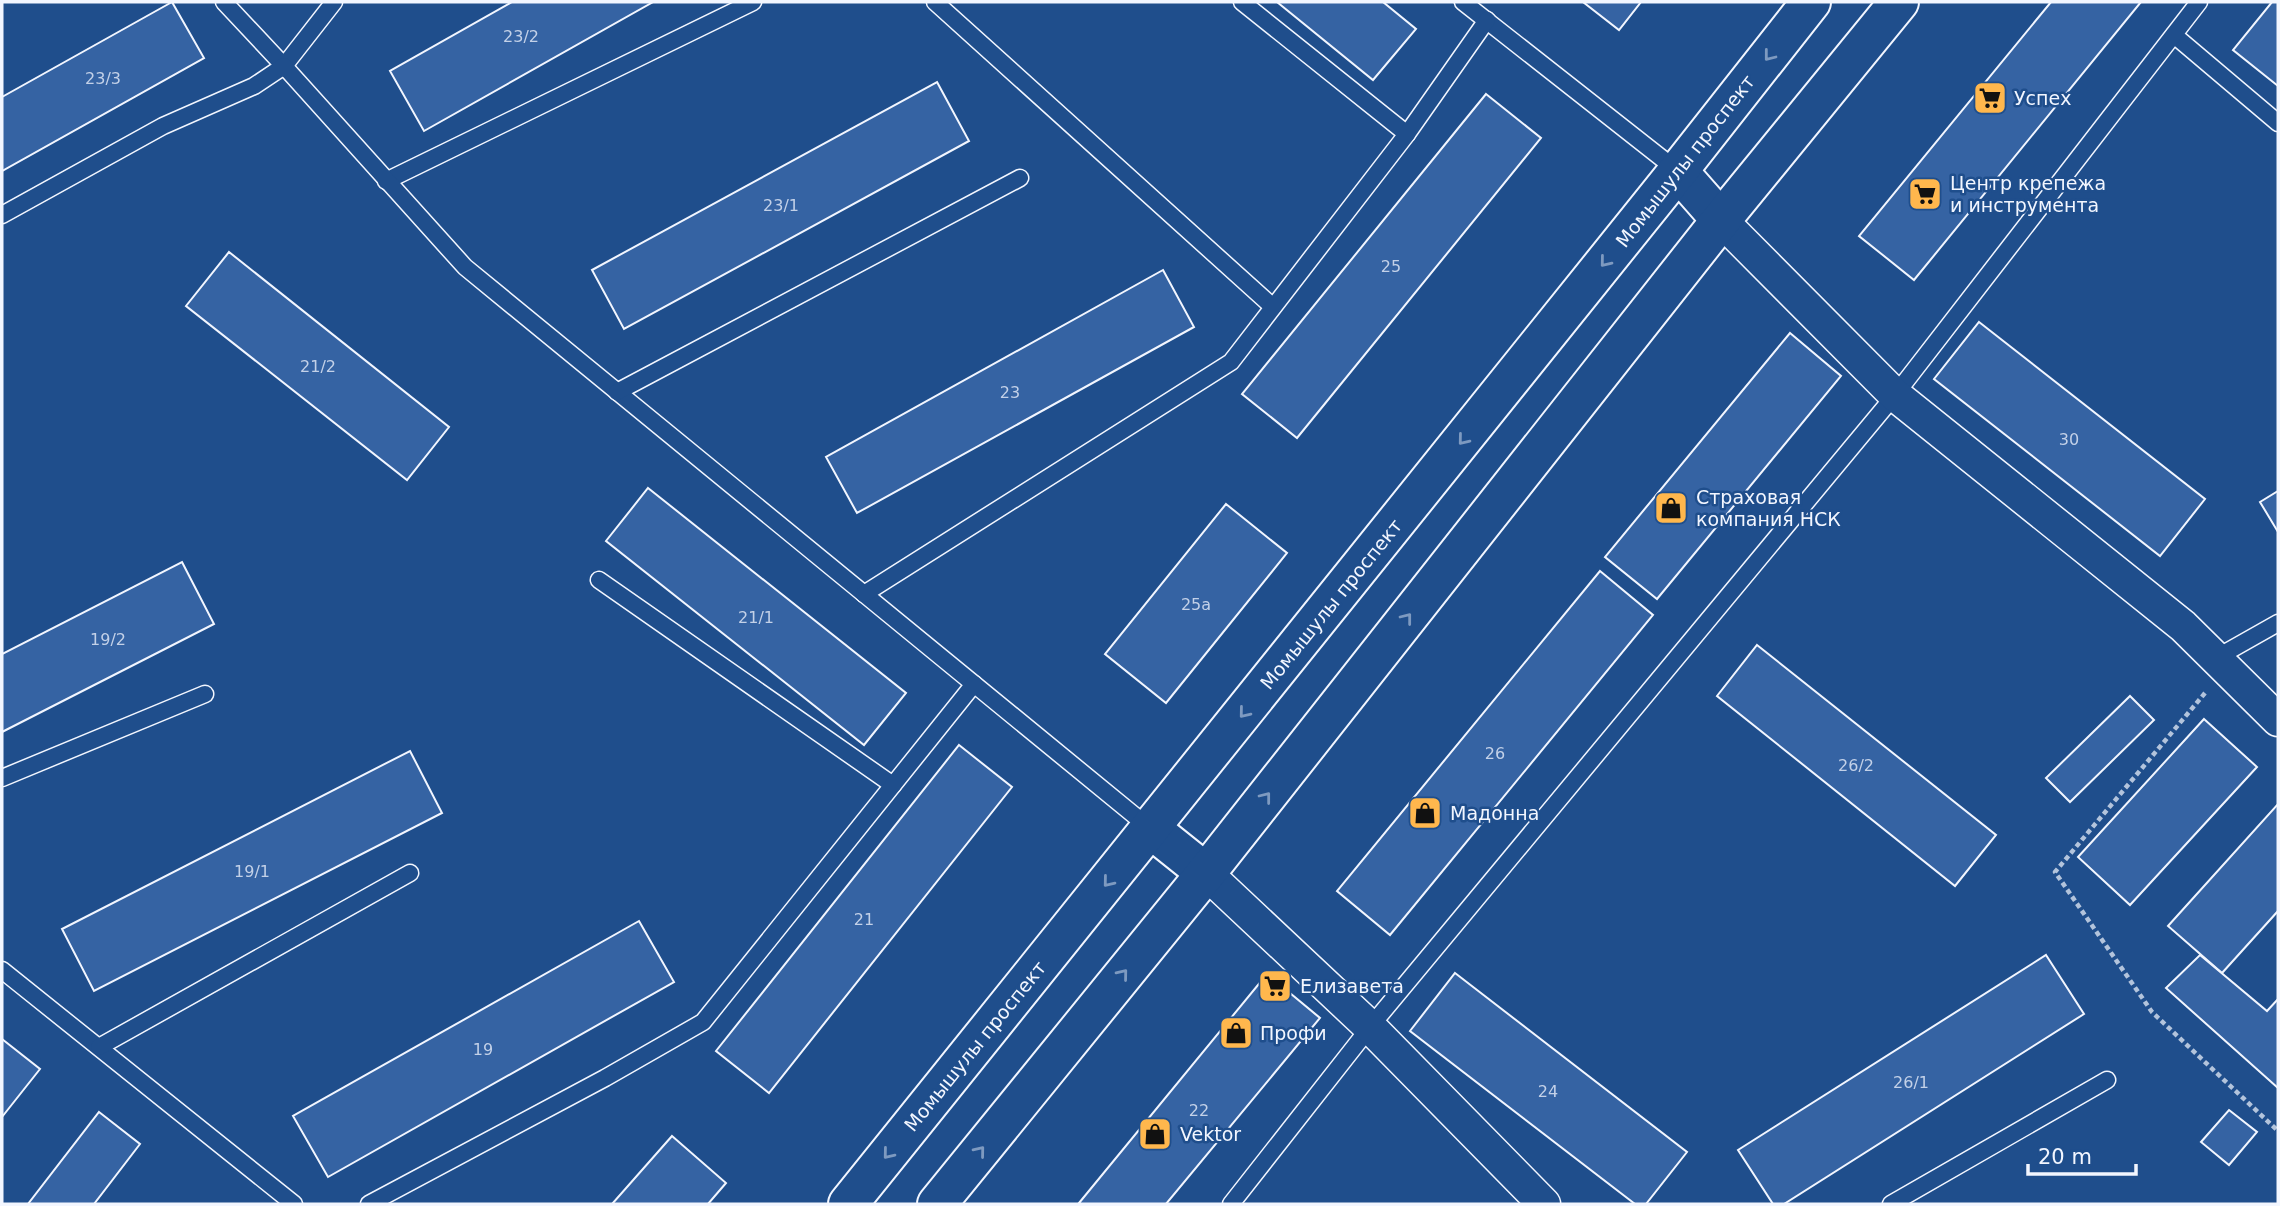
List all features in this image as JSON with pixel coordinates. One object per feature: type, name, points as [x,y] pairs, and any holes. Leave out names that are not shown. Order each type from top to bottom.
[{"type":"street","name":"Момышулы проспект","points":[[848,1204],[1811,2]]},
{"type":"street","points":[[937,1204],[1206,873],[1721,220],[1899,2]]},
{"type":"street","points":[[1678,171],[1721,220],[1895,395],[2183,626],[2278,720]]},
{"type":"street","points":[[1151,829],[1206,873],[1370,1027],[1544,1204]]},
{"type":"lane","points":[[225,2],[464,267],[1151,829]]},
{"type":"lane","points":[[2,215],[163,126],[254,86],[284,65],[334,2]]},
{"type":"lane","points":[[386,181],[753,2]]},
{"type":"lane","points":[[935,2],[1273,307]]},
{"type":"lane","points":[[1242,2],[1407,134]]},
{"type":"lane","points":[[1463,2],[1678,171]]},
{"type":"lane","points":[[1231,1204],[1370,1027],[1895,395],[2199,2]]},
{"type":"lane","points":[[864,594],[1231,362],[1407,134],[1487,20]]},
{"type":"lane","points":[[2174,34],[2278,123]]},
{"type":"lane","points":[[617,392],[1020,178]]},
{"type":"lane","points":[[599,580],[893,785]]},
{"type":"lane","points":[[2221,663],[2278,623]]},
{"type":"lane","points":[[369,1204],[605,1078],[703,1022],[974,684]]},
{"type":"lane","points":[[2,778],[205,694]]},
{"type":"lane","points":[[99,1047],[410,873]]},
{"type":"lane","points":[[2,970],[295,1204]]},
{"type":"lane","points":[[1891,1204],[2107,1080]]},
{"type":"path","points":[[2221,663],[2055,872],[2151,1012],[2278,1131]]},
{"type":"building","points":[[172,2],[204,58],[2,171],[2,97]]},
{"type":"building","points":[[512,2],[653,2],[424,131],[390,71]]},
{"type":"building","points":[[1277,2],[1383,2],[1416,29],[1373,80]]},
{"type":"building","points":[[1583,2],[1641,2],[1619,30]]},
{"type":"building","points":[[2051,2],[2141,2],[1914,280],[1859,236]]},
{"type":"building","points":[[2272,2],[2278,2],[2278,86],[2233,50]]},
{"type":"building","points":[[937,82],[969,141],[624,329],[592,270]]},
{"type":"building","points":[[1486,94],[1541,138],[1297,438],[1242,394]]},
{"type":"building","points":[[229,252],[449,427],[407,480],[186,306]]},
{"type":"building","points":[[1163,270],[1194,327],[857,513],[826,457]]},
{"type":"building","points":[[1979,322],[2205,499],[2160,556],[1934,379]]},
{"type":"building","points":[[1790,333],[1841,376],[1657,599],[1605,557]]},
{"type":"building","points":[[648,488],[906,693],[864,745],[606,541]]},
{"type":"building","points":[[2278,491],[2278,532],[2260,502]]},
{"type":"building","points":[[1226,504],[1287,553],[1166,703],[1105,654]]},
{"type":"building","points":[[182,562],[214,624],[2,732],[2,654]]},
{"type":"building","points":[[1600,571],[1653,615],[1390,935],[1337,891]]},
{"type":"building","points":[[1757,645],[1996,835],[1955,886],[1717,696]]},
{"type":"building","points":[[2130,696],[2154,720],[2070,802],[2046,778]]},
{"type":"building","points":[[2204,719],[2257,767],[2130,905],[2078,857]]},
{"type":"building","points":[[959,745],[1012,787],[769,1093],[716,1051]]},
{"type":"building","points":[[410,751],[442,813],[94,991],[62,929]]},
{"type":"building","points":[[2278,804],[2278,911],[2222,973],[2168,926]]},
{"type":"building","points":[[639,921],[674,982],[328,1177],[293,1116]]},
{"type":"building","points":[[2046,955],[2084,1014],[1784,1204],[1773,1204],[1738,1150]]},
{"type":"building","points":[[2200,955],[2267,1011],[2278,999],[2278,1088],[2166,988]]},
{"type":"building","points":[[1455,973],[1687,1152],[1646,1204],[1635,1204],[1410,1031]]},
{"type":"building","points":[[1267,974],[1320,1018],[1166,1204],[1079,1203]]},
{"type":"building","points":[[2,1039],[40,1069],[2,1117]]},
{"type":"building","points":[[2229,1110],[2257,1132],[2229,1165],[2201,1142]]},
{"type":"building","points":[[99,1112],[140,1144],[94,1204],[28,1204]]},
{"type":"building","points":[[672,1136],[726,1183],[708,1204],[612,1204]]},
{"type":"place","name":"Успех","points":[[1990,98]]},
{"type":"place","name":"Центр крепежа и инструмента","points":[[1925,194]]},
{"type":"place","name":"Страховая компания НСК","points":[[1671,508]]},
{"type":"place","name":"Мадонна","points":[[1425,813]]},
{"type":"place","name":"Елизавета","points":[[1275,986]]},
{"type":"place","name":"Профи","points":[[1236,1033]]},
{"type":"place","name":"Vektor","points":[[1155,1134]]}]
